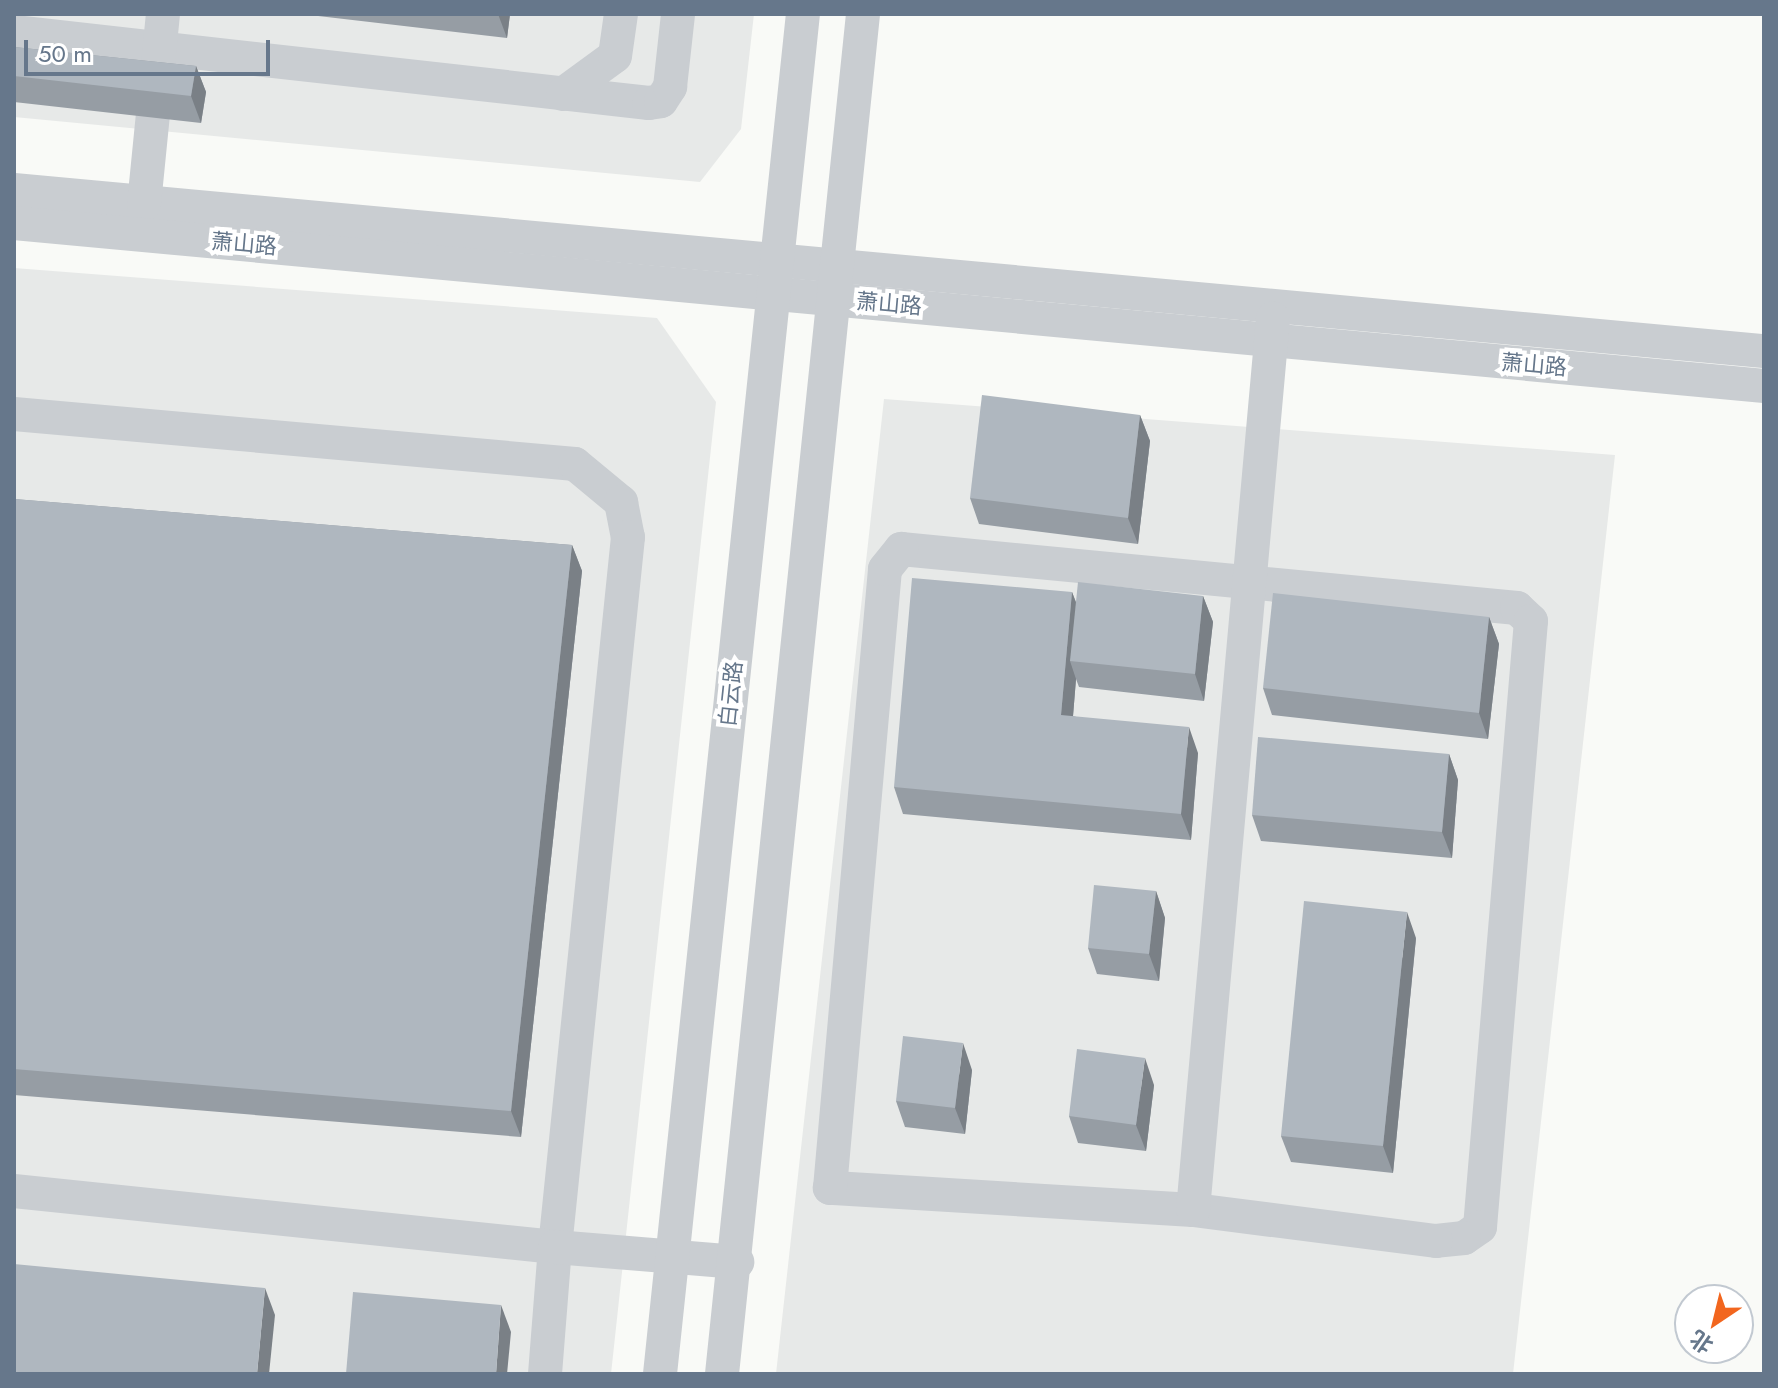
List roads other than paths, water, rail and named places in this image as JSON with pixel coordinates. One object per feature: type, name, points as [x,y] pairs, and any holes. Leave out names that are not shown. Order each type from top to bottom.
[{"type":"street","points":[[144,204],[163,14]]},
{"type":"street","points":[[563,94],[615,56],[621,14]]},
{"type":"street","points":[[14,32],[563,94],[661,101],[670,87],[678,14]]},
{"type":"street","name":"白云路","points":[[660,1374],[803,14]]},
{"type":"street","points":[[722,1374],[737,1262],[863,14]]},
{"type":"street","name":"萧山路","points":[[14,190],[835,283],[1272,323],[1764,351]]},
{"type":"street","name":"萧山路","points":[[14,223],[774,277]]},
{"type":"street","points":[[1193,1210],[1272,323]]},
{"type":"street","name":"萧山路","points":[[1272,323],[1764,386]]},
{"type":"street","points":[[14,414],[575,464],[621,502],[628,537],[555,1247],[545,1374]]},
{"type":"street","points":[[901,549],[1517,608],[1531,621],[1480,1227],[1464,1238],[1436,1241],[1193,1210],[830,1188],[885,569],[901,549]]},
{"type":"street","points":[[14,1191],[555,1247],[737,1262]]}]
